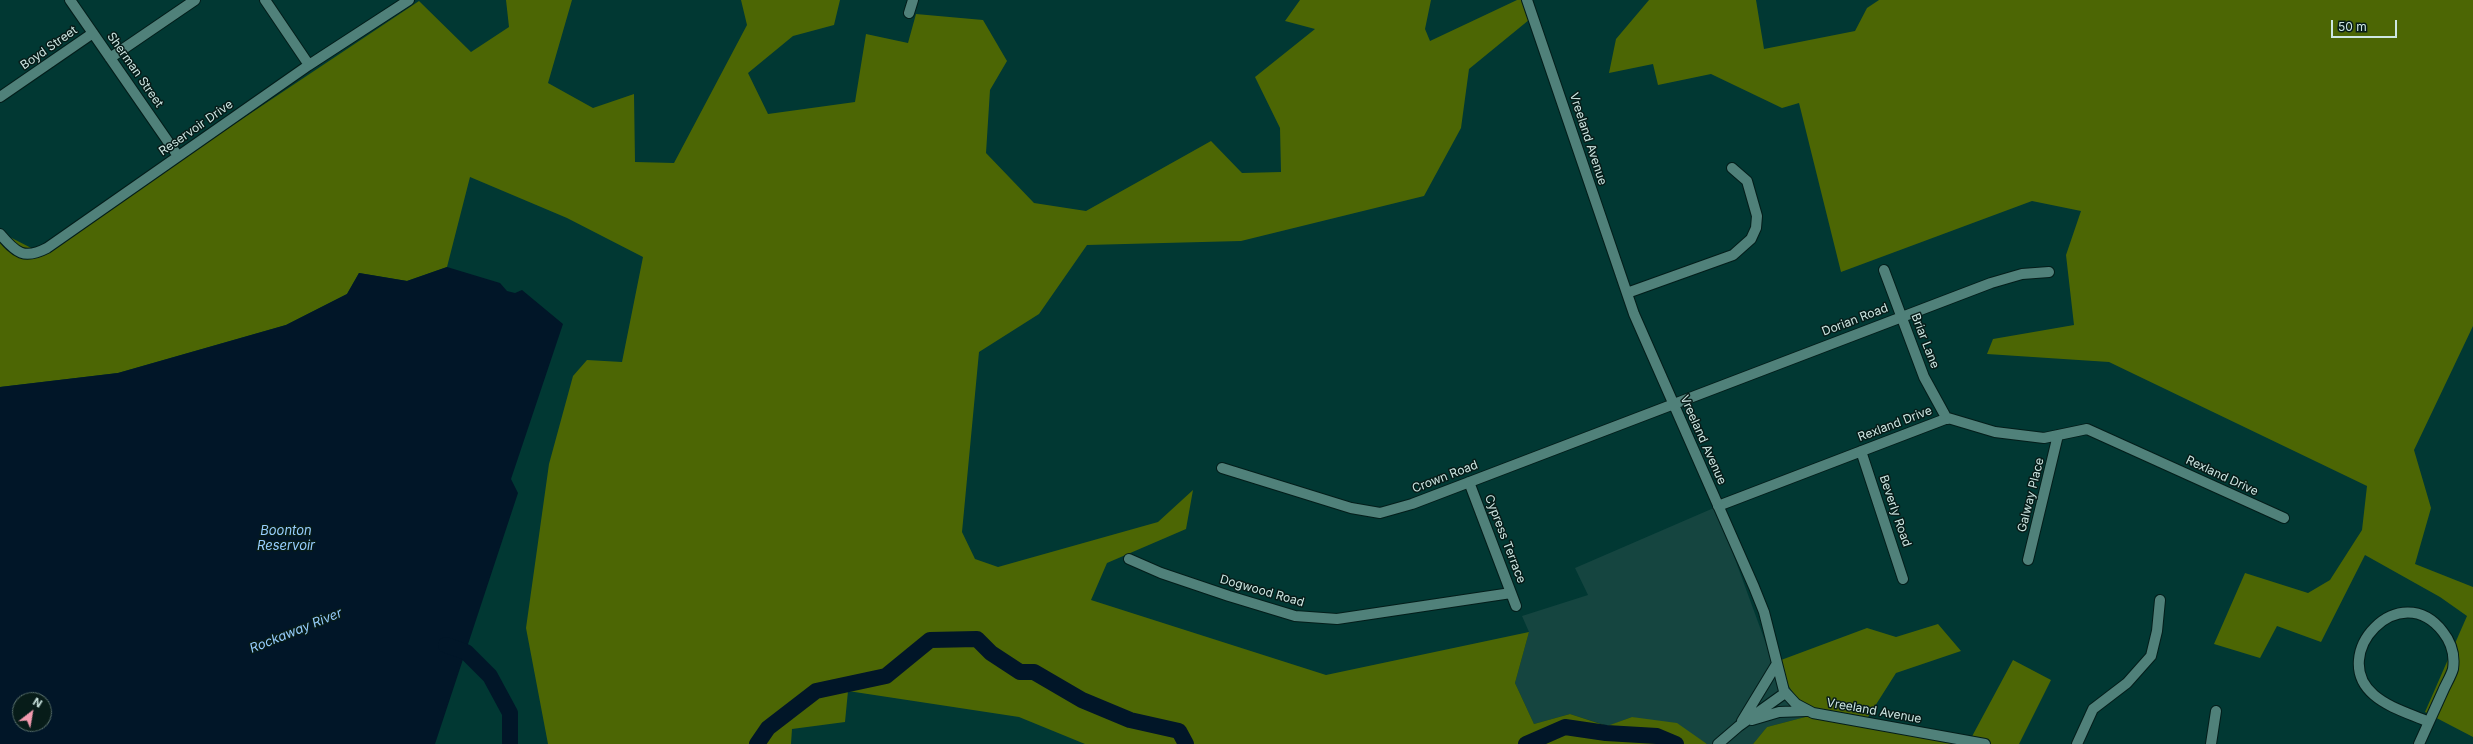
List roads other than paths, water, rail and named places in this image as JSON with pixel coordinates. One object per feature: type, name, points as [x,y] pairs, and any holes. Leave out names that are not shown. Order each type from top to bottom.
[{"type":"street","name":"Sherman Street","points":[[70,0],[178,156]]},
{"type":"street","points":[[110,58],[195,0]]},
{"type":"street","points":[[265,0],[309,65]]},
{"type":"street","name":"Reservoir Drive","points":[[0,234],[10,246],[21,254],[34,255],[48,248],[309,65],[408,0]]},
{"type":"street","points":[[909,13],[913,0]]},
{"type":"street","name":"Vreeland Avenue","points":[[1527,0],[1627,293],[1764,612],[1776,665],[1786,693],[1796,704],[1808,711],[1826,717],[1985,744]]},
{"type":"street","name":"Boyd Street","points":[[0,97],[93,33]]},
{"type":"street","points":[[1627,293],[1733,255],[1747,244],[1756,228],[1755,204],[1747,180],[1732,168]]},
{"type":"street","name":"Briar Lane","points":[[1884,270],[1924,377],[1947,419]]},
{"type":"street","name":"Dorian Road","points":[[1673,403],[1990,283],[2022,274],[2048,272]]},
{"type":"street","name":"Crown Road","points":[[1222,468],[1350,508],[1380,513],[1412,504],[1673,403]]},
{"type":"street","name":"Rexland Drive","points":[[1718,506],[1947,419],[1995,432],[2044,438],[2087,429],[2284,518]]},
{"type":"street","name":"Galway Place","points":[[2028,560],[2058,435]]},
{"type":"street","name":"Beverly Road","points":[[1861,451],[1903,579]]},
{"type":"street","name":"Cypress Terrace","points":[[1469,482],[1516,606]]},
{"type":"street","name":"Dogwood Road","points":[[1129,559],[1161,573],[1295,616],[1337,619],[1511,593]]},
{"type":"street","points":[[2077,744],[2093,709],[2127,683],[2151,656],[2157,631],[2160,600]]},
{"type":"street","points":[[2419,744],[2429,722],[2453,669],[2453,653],[2449,639],[2440,627],[2428,618],[2414,613],[2400,612],[2387,618],[2370,632],[2361,650],[2359,661],[2361,672],[2364,682],[2373,694],[2384,702],[2429,722]]},
{"type":"street","points":[[1739,726],[1776,665]]},
{"type":"street","points":[[1718,744],[1739,726],[1786,693]]},
{"type":"street","points":[[1739,726],[1760,717],[1779,712],[1808,711]]},
{"type":"street","points":[[2211,744],[2216,711]]},
{"type":"water","name":"Boonton Reservoir","points":[[447,267],[500,283],[507,291],[515,293],[522,290],[563,324],[511,479],[518,493],[435,744],[0,744],[0,387],[118,373],[286,325],[347,294],[359,273],[407,281]]},
{"type":"waterway","name":"Rockaway River","points":[[757,744],[768,728],[816,691],[886,676],[930,640],[977,639],[991,653],[1020,672],[1034,672],[1082,700],[1130,720],[1179,731],[1186,744]]},
{"type":"waterway","name":"Rockaway River","points":[[446,645],[466,652],[490,676],[510,713],[510,744]]},
{"type":"waterway","name":"Rockaway River","points":[[1526,744],[1565,727],[1606,733],[1657,736],[1676,744]]}]
